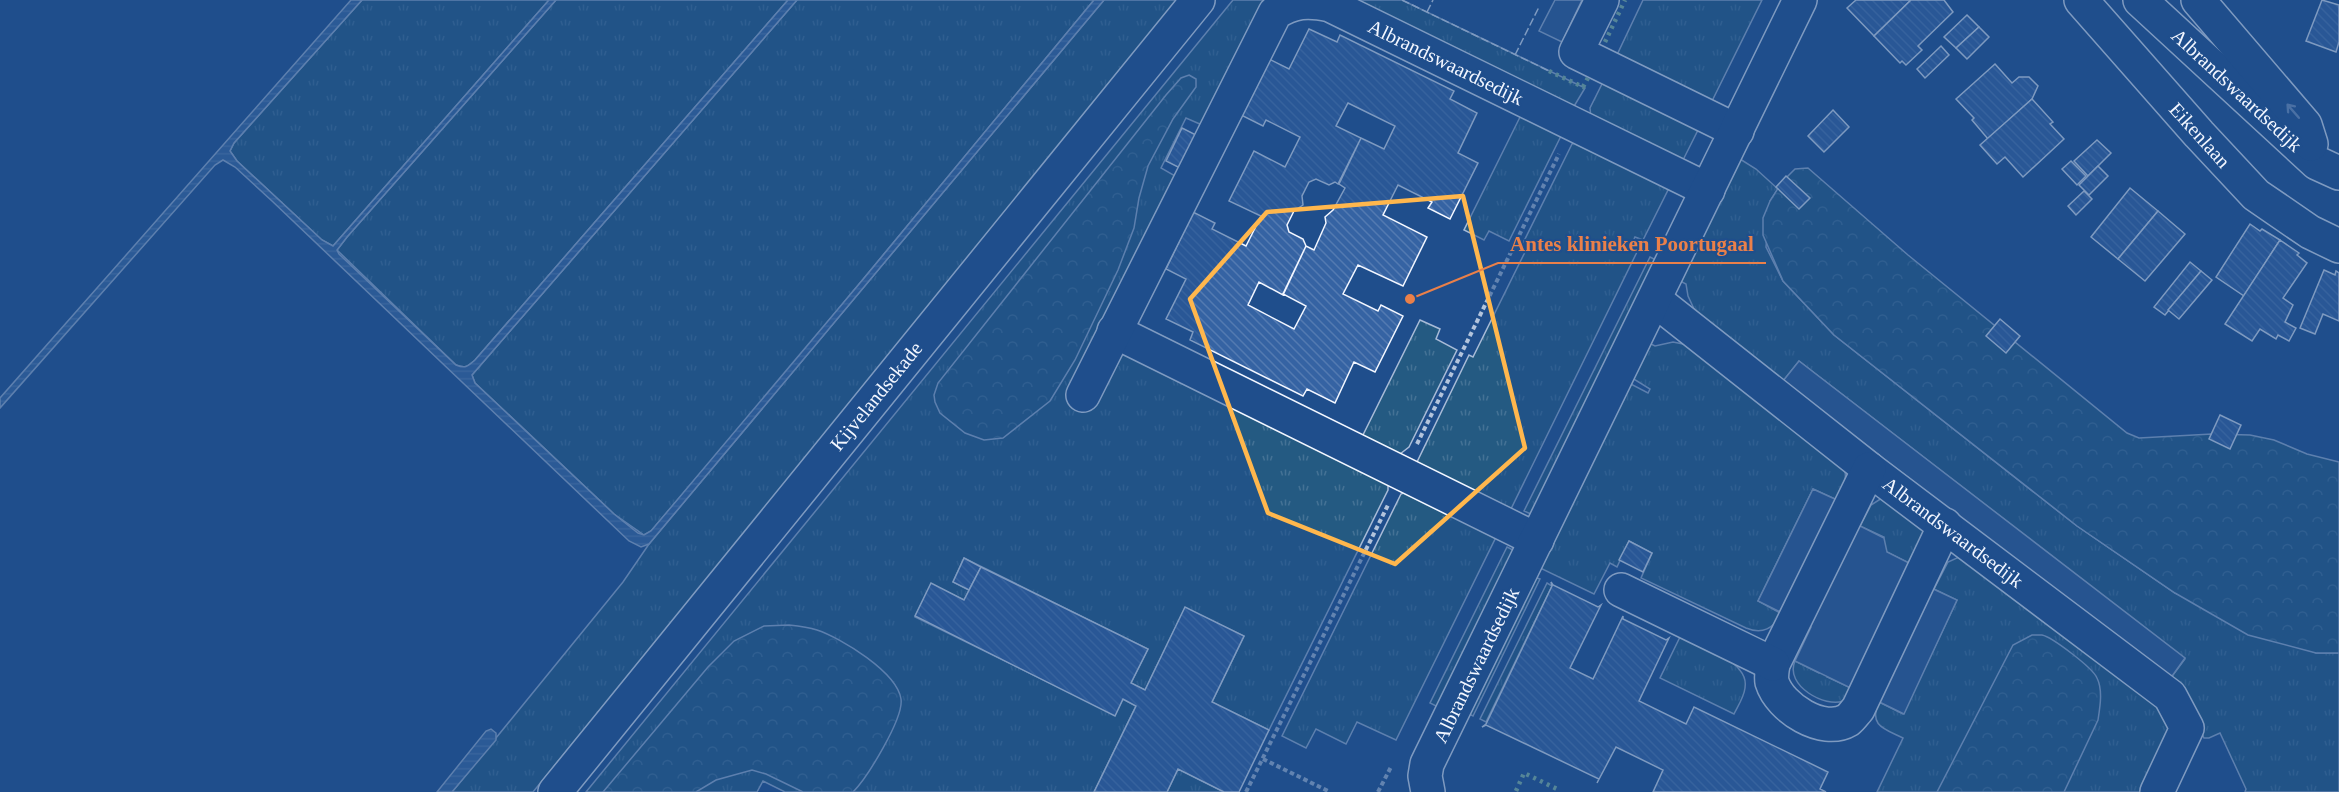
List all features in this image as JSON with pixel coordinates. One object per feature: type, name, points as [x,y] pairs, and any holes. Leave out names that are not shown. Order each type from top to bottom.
[{"type":"street","name":"Kijvelandsekade","points":[[555,792],[1198,0]]},
{"type":"street","points":[[1602,0],[1576,52],[1737,131]]},
{"type":"street","name":"Albrandswaardsedijk","points":[[1428,792],[1425,776],[1427,764],[1800,0]]},
{"type":"street","name":"Eikenlaan","points":[[2081,0],[2256,195],[2310,232],[2339,246]]},
{"type":"street","name":"Albrandswaardsedijk","points":[[2140,0],[2328,168]]},
{"type":"street","points":[[2198,0],[2305,125],[2328,168]]},
{"type":"street","name":"Albrandswaardsedijk","points":[[1083,395],[1275,13],[1301,1],[1330,4],[1708,190]]},
{"type":"street","name":"Albrandswaardsedijk","points":[[1655,300],[1869,469],[2170,696],[2187,728],[2157,792]]},
{"type":"street","points":[[1114,331],[1537,540]]},
{"type":"street","points":[[1869,469],[1773,664],[1771,680],[1777,693],[1789,707],[1803,716],[1820,722],[1836,723],[1848,719],[1858,709],[1945,525]]},
{"type":"street","points":[[1621,590],[1773,664]]},
{"type":"path","points":[[1246,792],[1574,124]]},
{"type":"path","points":[[1263,759],[1330,792]]},
{"type":"highlighted area","points":[[1463,196],[1525,448],[1395,564],[1268,513],[1190,299],[1267,212]]},
{"type":"green space","points":[[362,0],[549,0],[333,246],[322,240],[237,161],[230,151],[234,143]]},
{"type":"green space","points":[[556,0],[788,0],[475,360],[462,367],[456,365],[337,250]]},
{"type":"green space","points":[[797,0],[1094,0],[759,405],[651,531],[644,535],[614,514],[475,383],[472,375]]},
{"type":"green space","points":[[1104,0],[1180,0],[533,792],[452,792],[623,582],[649,544]]},
{"type":"green space","points":[[1233,0],[1283,0],[1209,128],[1186,118],[1161,168],[1177,177],[1122,354],[1127,351],[1388,483],[1388,490],[1269,730],[1212,702],[1244,636],[1185,608],[1145,690],[1131,683],[1148,649],[964,558],[953,582],[969,590],[964,600],[931,584],[915,617],[1115,715],[1123,699],[1136,706],[1094,792],[785,792],[763,781],[757,792],[586,792]]},
{"type":"green space","points":[[1338,0],[1402,0],[1585,88],[1573,108]]},
{"type":"green space","points":[[1643,0],[1762,0],[1711,103],[1616,57]]},
{"type":"green space","points":[[1189,75],[1196,79],[1196,87],[1173,119],[1148,166],[1134,228],[1118,270],[1075,360],[1050,401],[1003,438],[984,440],[965,433],[940,413],[934,395],[938,383],[1166,95],[1181,78]]},
{"type":"green space","points":[[1604,80],[1699,128],[1679,168],[1591,118],[1590,108]]},
{"type":"green space","points":[[1524,109],[1561,135],[1509,241],[1489,231],[1484,240],[1464,230]]},
{"type":"green space","points":[[1579,140],[1672,182],[1643,240],[1635,237],[1629,249],[1637,252],[1507,517],[1417,462],[1469,355],[1473,357],[1526,250],[1521,247],[1572,144]]},
{"type":"green space","points":[[1740,159],[1756,169],[1778,189],[1770,201],[1766,247],[1783,281],[1834,335],[2077,526],[2175,593],[2316,653],[2339,653],[2339,792],[2245,792],[2246,789],[2220,733],[2204,738],[2180,688],[2170,679],[2185,659],[1799,361],[1783,381],[1695,311],[1688,296],[1686,284],[1680,281]]},
{"type":"green space","points":[[1808,168],[1908,255],[2127,433],[2139,438],[2212,434],[2250,435],[2274,440],[2307,454],[2339,462],[2339,653],[2316,653],[2248,635],[2175,593],[2077,526],[1834,335],[1783,281],[1763,235],[1763,218],[1782,182],[1795,169]]},
{"type":"green space","points":[[1650,257],[1658,261],[1533,515],[1524,511]]},
{"type":"green space","points":[[1420,320],[1440,329],[1436,339],[1457,350],[1409,447],[1400,454],[1359,443]]},
{"type":"green space","points":[[1673,342],[1688,345],[1844,467],[1845,480],[1837,500],[1813,489],[1758,601],[1782,614],[1767,629],[1758,631],[1746,628],[1641,578],[1652,553],[1629,541],[1617,567],[1610,563],[1594,594],[1538,567],[1629,383],[1648,393],[1650,389],[1632,378],[1649,343],[1655,346]]},
{"type":"green space","points":[[1408,491],[1499,531],[1396,740],[1357,722],[1346,744],[1316,729],[1306,748],[1282,736],[1401,494]]},
{"type":"green space","points":[[1882,498],[1922,527],[1924,535],[1911,564],[1887,552],[1827,677],[1851,688],[1843,701],[1827,701],[1808,693],[1795,679],[1793,670],[1795,661],[1819,673],[1884,537],[1860,526],[1871,505]]},
{"type":"green space","points":[[1507,547],[1515,551],[1438,707],[1430,703]]},
{"type":"green space","points":[[1959,557],[2166,711],[2174,728],[2146,792],[1877,792],[1903,738],[1880,726],[1877,722],[1876,710],[1879,702],[1903,714],[1957,600],[1934,589],[1948,562]]},
{"type":"green space","points":[[1534,577],[1540,579],[1473,716],[1467,713]]},
{"type":"green space","points":[[1547,583],[1552,586],[1486,722],[1480,719]]},
{"type":"green space","points":[[789,625],[814,629],[853,648],[890,678],[901,699],[897,720],[891,733],[867,774],[853,792],[803,792],[766,774],[752,770],[716,780],[696,792],[603,792],[708,667],[734,641],[764,626]]},
{"type":"green space","points":[[2032,635],[2047,637],[2072,654],[2094,673],[2100,688],[2098,720],[2064,792],[1937,792],[2013,645]]},
{"type":"green space","points":[[1680,637],[1722,656],[1740,670],[1745,688],[1734,714],[1660,678]]},
{"type":"green space","points":[[1178,769],[1224,792],[1167,792]]},
{"type":"shaded area","points":[[351,0],[362,0],[234,143],[230,151],[237,161],[322,240],[333,246],[549,0],[556,0],[337,250],[456,365],[465,367],[475,360],[788,0],[797,0],[472,375],[475,383],[614,514],[638,533],[644,535],[651,531],[865,277],[1094,0],[1104,0],[649,544],[641,547],[629,541],[272,201],[235,167],[223,160],[215,165],[0,408],[0,398]]},
{"type":"shaded area","points":[[1555,0],[1582,0],[1562,42],[1539,31]]},
{"type":"shaded area","points":[[1799,361],[2185,658],[2170,679],[1783,381]]},
{"type":"shaded area","points":[[1813,489],[1837,500],[1832,512],[1884,538],[1887,552],[1911,564],[1905,576],[1957,600],[1904,714],[1795,661],[1811,627],[1758,601]]},
{"type":"shaded area","points":[[491,729],[496,733],[496,740],[452,792],[437,792],[486,731]]},
{"type":"building","points":[[1856,0],[1911,0],[1874,36],[1847,8]]},
{"type":"building","points":[[1911,0],[1944,0],[1953,12],[1918,46],[1922,50],[1906,65],[1902,61],[1900,63],[1874,36]]},
{"type":"building","points":[[2322,0],[2339,5],[2339,42],[2336,52],[2306,41]]},
{"type":"building","points":[[1967,15],[1979,27],[1956,48],[1944,37]]},
{"type":"building","points":[[1979,27],[1989,37],[1967,59],[1956,48]]},
{"type":"building","points":[[1309,29],[1337,42],[1340,35],[1454,91],[1450,99],[1477,113],[1458,153],[1478,163],[1450,219],[1428,208],[1432,202],[1398,185],[1383,215],[1427,237],[1403,286],[1358,265],[1343,294],[1378,311],[1381,305],[1403,316],[1375,372],[1354,362],[1335,403],[1307,389],[1303,396],[1190,340],[1193,332],[1166,319],[1186,279],[1166,269],[1193,212],[1215,223],[1212,229],[1246,246],[1261,216],[1229,201],[1254,151],[1285,167],[1300,137],[1266,120],[1263,126],[1241,115],[1269,59],[1289,69]],"holes":[[[1348,103],[1395,126],[1384,149],[1336,126]],[[1361,138],[1339,184],[1345,188],[1333,210],[1325,217],[1326,223],[1314,250],[1306,246],[1303,239],[1289,232],[1287,225],[1294,211],[1303,205],[1302,196],[1309,182],[1316,179],[1329,185],[1335,182],[1338,184]],[[1259,282],[1306,306],[1294,329],[1248,305]]]},
{"type":"building","points":[[1941,46],[1949,55],[1925,78],[1917,69]]},
{"type":"building","points":[[1995,64],[2012,83],[2019,77],[2029,77],[2038,86],[2032,99],[1988,139],[1972,120],[1974,118],[1956,99]]},
{"type":"building","points":[[2032,99],[2053,122],[2050,124],[2064,139],[2023,177],[2005,157],[1997,164],[1980,145]]},
{"type":"building","points":[[1833,110],[1849,127],[1824,152],[1808,136]]},
{"type":"building","points":[[1182,128],[1196,135],[1180,168],[1166,161]]},
{"type":"building","points":[[2097,140],[2111,153],[2088,176],[2074,161]]},
{"type":"building","points":[[2071,161],[2086,176],[2077,185],[2062,169]]},
{"type":"building","points":[[2098,166],[2108,176],[2089,195],[2079,185]]},
{"type":"building","points":[[1786,176],[1810,198],[1799,209],[1776,187]]},
{"type":"building","points":[[2130,188],[2158,211],[2118,259],[2091,237]]},
{"type":"building","points":[[2084,191],[2092,199],[2076,215],[2068,206]]},
{"type":"building","points":[[2158,211],[2185,234],[2145,281],[2118,259]]},
{"type":"building","points":[[2250,224],[2280,240],[2244,296],[2216,277]]},
{"type":"building","points":[[2280,240],[2299,253],[2297,255],[2307,263],[2283,298],[2293,305],[2285,322],[2296,328],[2289,341],[2278,335],[2276,339],[2260,329],[2252,341],[2225,324]]},
{"type":"building","points":[[2190,262],[2201,271],[2165,315],[2154,307]]},
{"type":"building","points":[[2324,270],[2335,275],[2336,271],[2339,273],[2339,321],[2323,314],[2315,334],[2300,328]]},
{"type":"building","points":[[2201,271],[2212,280],[2179,319],[2168,310]]},
{"type":"building","points":[[2000,319],[2020,336],[2006,353],[1986,336]]},
{"type":"building","points":[[2220,415],[2241,425],[2230,449],[2209,439]]},
{"type":"building","points":[[1629,541],[1652,553],[1643,572],[1619,560]]},
{"type":"building","points":[[964,558],[981,567],[969,590],[953,582]]},
{"type":"building","points":[[981,567],[1148,649],[1131,683],[1145,690],[1185,607],[1244,636],[1212,702],[1269,730],[1239,792],[1224,792],[1178,769],[1167,792],[1094,792],[1136,706],[1123,699],[1115,716],[915,616],[931,583],[964,600]]},
{"type":"building","points":[[1551,582],[1598,607],[1601,605],[1570,668],[1593,679],[1623,616],[1623,619],[1666,640],[1669,638],[1639,701],[1686,724],[1694,707],[1828,772],[1820,789],[1826,792],[1653,792],[1663,770],[1616,747],[1597,783],[1599,779],[1486,725],[1482,727],[1486,724],[1552,586]]},
{"type":"hedge","points":[[1605,42],[1625,0]]},
{"type":"hedge","points":[[1549,71],[1583,87],[1590,74]]},
{"type":"hedge","points":[[1516,791],[1524,773],[1559,790]]},
{"type":"fence","points":[[1402,0],[1549,71]]},
{"type":"fence","points":[[1427,12],[1433,0]]},
{"type":"fence","points":[[1515,55],[1539,7]]},
{"type":"place","name":"Antes klinieken Poortugaal","points":[[1410,299]]}]
